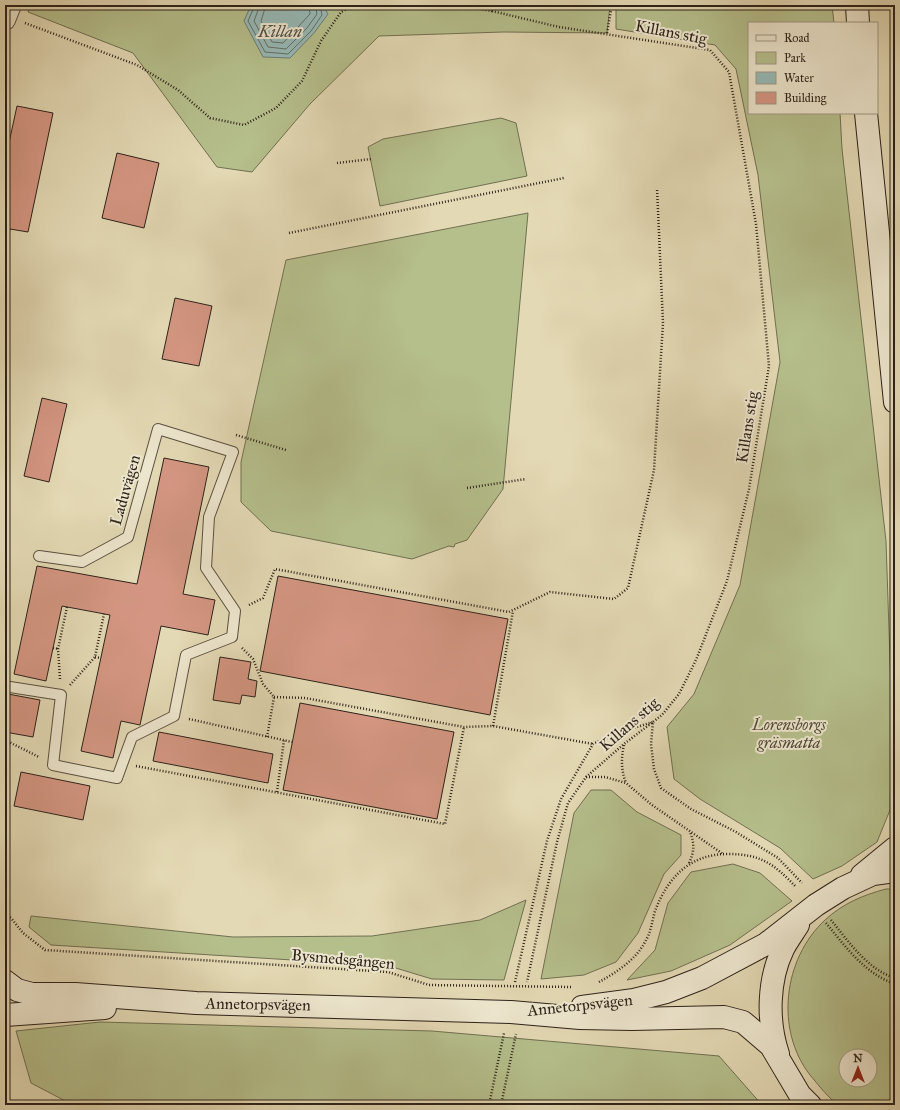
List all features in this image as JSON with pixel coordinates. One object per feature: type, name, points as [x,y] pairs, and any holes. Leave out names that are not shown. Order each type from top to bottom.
[{"type":"main road","points":[[857,5],[858,22]]},
{"type":"main road","points":[[866,114],[895,402]]},
{"type":"main road","points":[[843,888],[895,848]]},
{"type":"main road","name":"Annetorpsvägen","points":[[511,1012],[595,1006],[634,1000],[666,992],[702,978],[766,944],[824,916],[843,888],[873,874],[895,871]]},
{"type":"main road","name":"Annetorpsvägen","points":[[785,1070],[774,1042],[771,1024],[771,998],[775,974],[787,943],[799,924],[824,916]]},
{"type":"main road","name":"Annetorpsvägen","points":[[5,981],[17,990],[32,994],[75,994],[196,1003],[511,1012],[572,1017],[632,1019],[724,1017],[742,1022],[771,1046],[800,1095],[810,1105]]},
{"type":"main road","name":"Annetorpsvägen","points":[[5,1016],[196,1003]]},
{"type":"main road","points":[[785,1070],[795,1105]]},
{"type":"lane","name":"Laduvägen","points":[[39,556],[82,562],[128,537],[158,428],[233,452],[209,517],[206,568],[236,611]]},
{"type":"lane","points":[[10,688],[61,695],[53,765],[117,778],[132,737],[174,716],[186,655],[232,638],[236,611]]},
{"type":"path","points":[[7,14],[137,65],[178,90],[210,118],[244,126],[276,108],[302,81],[321,41],[341,12],[355,5]]},
{"type":"path","name":"Killans stig","points":[[456,5],[492,11],[559,26],[710,50],[729,72],[756,224],[769,366],[749,489],[727,581],[696,660],[679,694],[662,715],[624,744],[586,777],[568,803],[557,842],[527,982]]},
{"type":"path","points":[[492,11],[493,5]]},
{"type":"path","points":[[607,33],[612,5]]},
{"type":"path","points":[[337,163],[371,159]]},
{"type":"path","points":[[289,233],[564,178]]},
{"type":"path","points":[[236,611],[263,598],[275,569],[509,612],[550,592],[614,599],[628,588],[654,470],[663,323],[657,188]]},
{"type":"path","points":[[236,435],[286,450]]},
{"type":"path","points":[[467,488],[526,479]]},
{"type":"path","points":[[61,695],[58,649],[67,607]]},
{"type":"path","points":[[493,726],[513,610]]},
{"type":"path","points":[[61,695],[95,657],[104,614]]},
{"type":"path","points":[[232,638],[253,659],[263,684],[274,697],[305,698],[464,727],[493,726],[593,744]]},
{"type":"path","points":[[53,648],[58,649]]},
{"type":"path","points":[[95,657],[100,658]]},
{"type":"path","points":[[267,737],[274,697]]},
{"type":"path","points":[[174,716],[292,742]]},
{"type":"path","points":[[515,982],[552,827],[561,799],[593,744],[614,734],[653,722],[651,744],[654,769],[662,788],[691,809],[736,832],[778,858],[802,883]]},
{"type":"path","points":[[122,764],[445,824],[464,727]]},
{"type":"path","points":[[5,740],[53,765]]},
{"type":"path","points":[[277,792],[284,740]]},
{"type":"path","points":[[624,744],[621,756],[622,772],[626,783]]},
{"type":"path","points":[[586,777],[605,777],[626,783],[652,806],[723,854]]},
{"type":"path","points":[[689,863],[694,848],[694,840],[690,832]]},
{"type":"path","points":[[596,983],[614,974],[631,960],[646,940],[662,896],[678,873],[689,863],[706,857],[723,854],[754,856],[778,868],[796,887]]},
{"type":"path","name":"Bysmedsgången","points":[[5,914],[11,918],[23,933],[46,950],[388,972],[429,985],[578,986]]},
{"type":"path","points":[[824,916],[869,963],[888,976],[895,978]]},
{"type":"path","points":[[824,916],[865,966],[886,981],[895,984]]},
{"type":"path","points":[[489,1105],[504,1033]]},
{"type":"path","points":[[501,1105],[516,1034]]},
{"type":"green space","name":"Killan","points":[[30,5],[610,5],[607,33],[503,32],[379,36],[310,104],[252,172],[217,167],[133,53],[28,12]]},
{"type":"green space","name":"Lorensborgs gräsmatta","points":[[616,5],[832,5],[834,22],[748,22],[748,114],[840,114],[842,149],[886,541],[892,719],[890,810],[877,842],[842,866],[813,879],[780,848],[700,799],[674,779],[667,727],[694,694],[740,585],[780,362],[758,175],[736,69],[715,45],[616,29]]},
{"type":"green space","points":[[501,118],[516,123],[527,176],[380,206],[368,147],[383,139]]},
{"type":"green space","points":[[528,213],[503,489],[467,540],[455,544],[454,547],[449,546],[412,559],[271,531],[241,502],[241,462],[286,260]]},
{"type":"green space","points":[[591,790],[611,790],[637,812],[681,835],[681,855],[664,874],[638,933],[616,962],[584,975],[541,979],[574,813]]},
{"type":"green space","points":[[733,864],[760,873],[792,901],[730,945],[671,971],[627,980],[655,950],[668,903],[691,872]]},
{"type":"green space","points":[[895,889],[895,1105],[844,1106],[832,1100],[810,1075],[799,1057],[792,1037],[788,1016],[789,995],[793,974],[800,954],[811,936],[825,920],[838,909],[861,897],[877,891]]},
{"type":"green space","points":[[526,900],[504,980],[432,979],[389,966],[51,945],[29,927],[31,916],[233,937],[372,936],[480,920]]},
{"type":"green space","points":[[100,1022],[432,1031],[719,1056],[762,1105],[73,1105],[31,1083],[16,1031]]},
{"type":"water","name":"Killan","points":[[251,5],[323,5],[328,14],[314,33],[290,58],[263,57],[244,21]]},
{"type":"building","points":[[17,106],[53,113],[28,232],[10,229],[5,253],[5,161]]},
{"type":"building","points":[[117,153],[159,163],[144,228],[102,218]]},
{"type":"building","points":[[175,298],[212,306],[199,366],[162,359]]},
{"type":"building","points":[[42,398],[67,404],[49,482],[24,476]]},
{"type":"building","points":[[164,458],[209,467],[183,594],[215,600],[208,635],[161,626],[140,725],[121,721],[113,758],[81,751],[110,615],[62,606],[46,681],[14,674],[37,566],[137,584]]},
{"type":"building","points":[[278,576],[508,619],[490,715],[260,671]]},
{"type":"building","points":[[220,657],[251,662],[248,679],[257,681],[255,697],[242,695],[240,704],[213,700]]},
{"type":"building","points":[[8,694],[40,700],[33,737],[5,732],[5,712]]},
{"type":"building","points":[[300,703],[454,732],[437,819],[283,790]]},
{"type":"building","points":[[159,732],[273,754],[268,783],[153,761]]},
{"type":"building","points":[[21,772],[90,786],[83,820],[14,806]]}]
